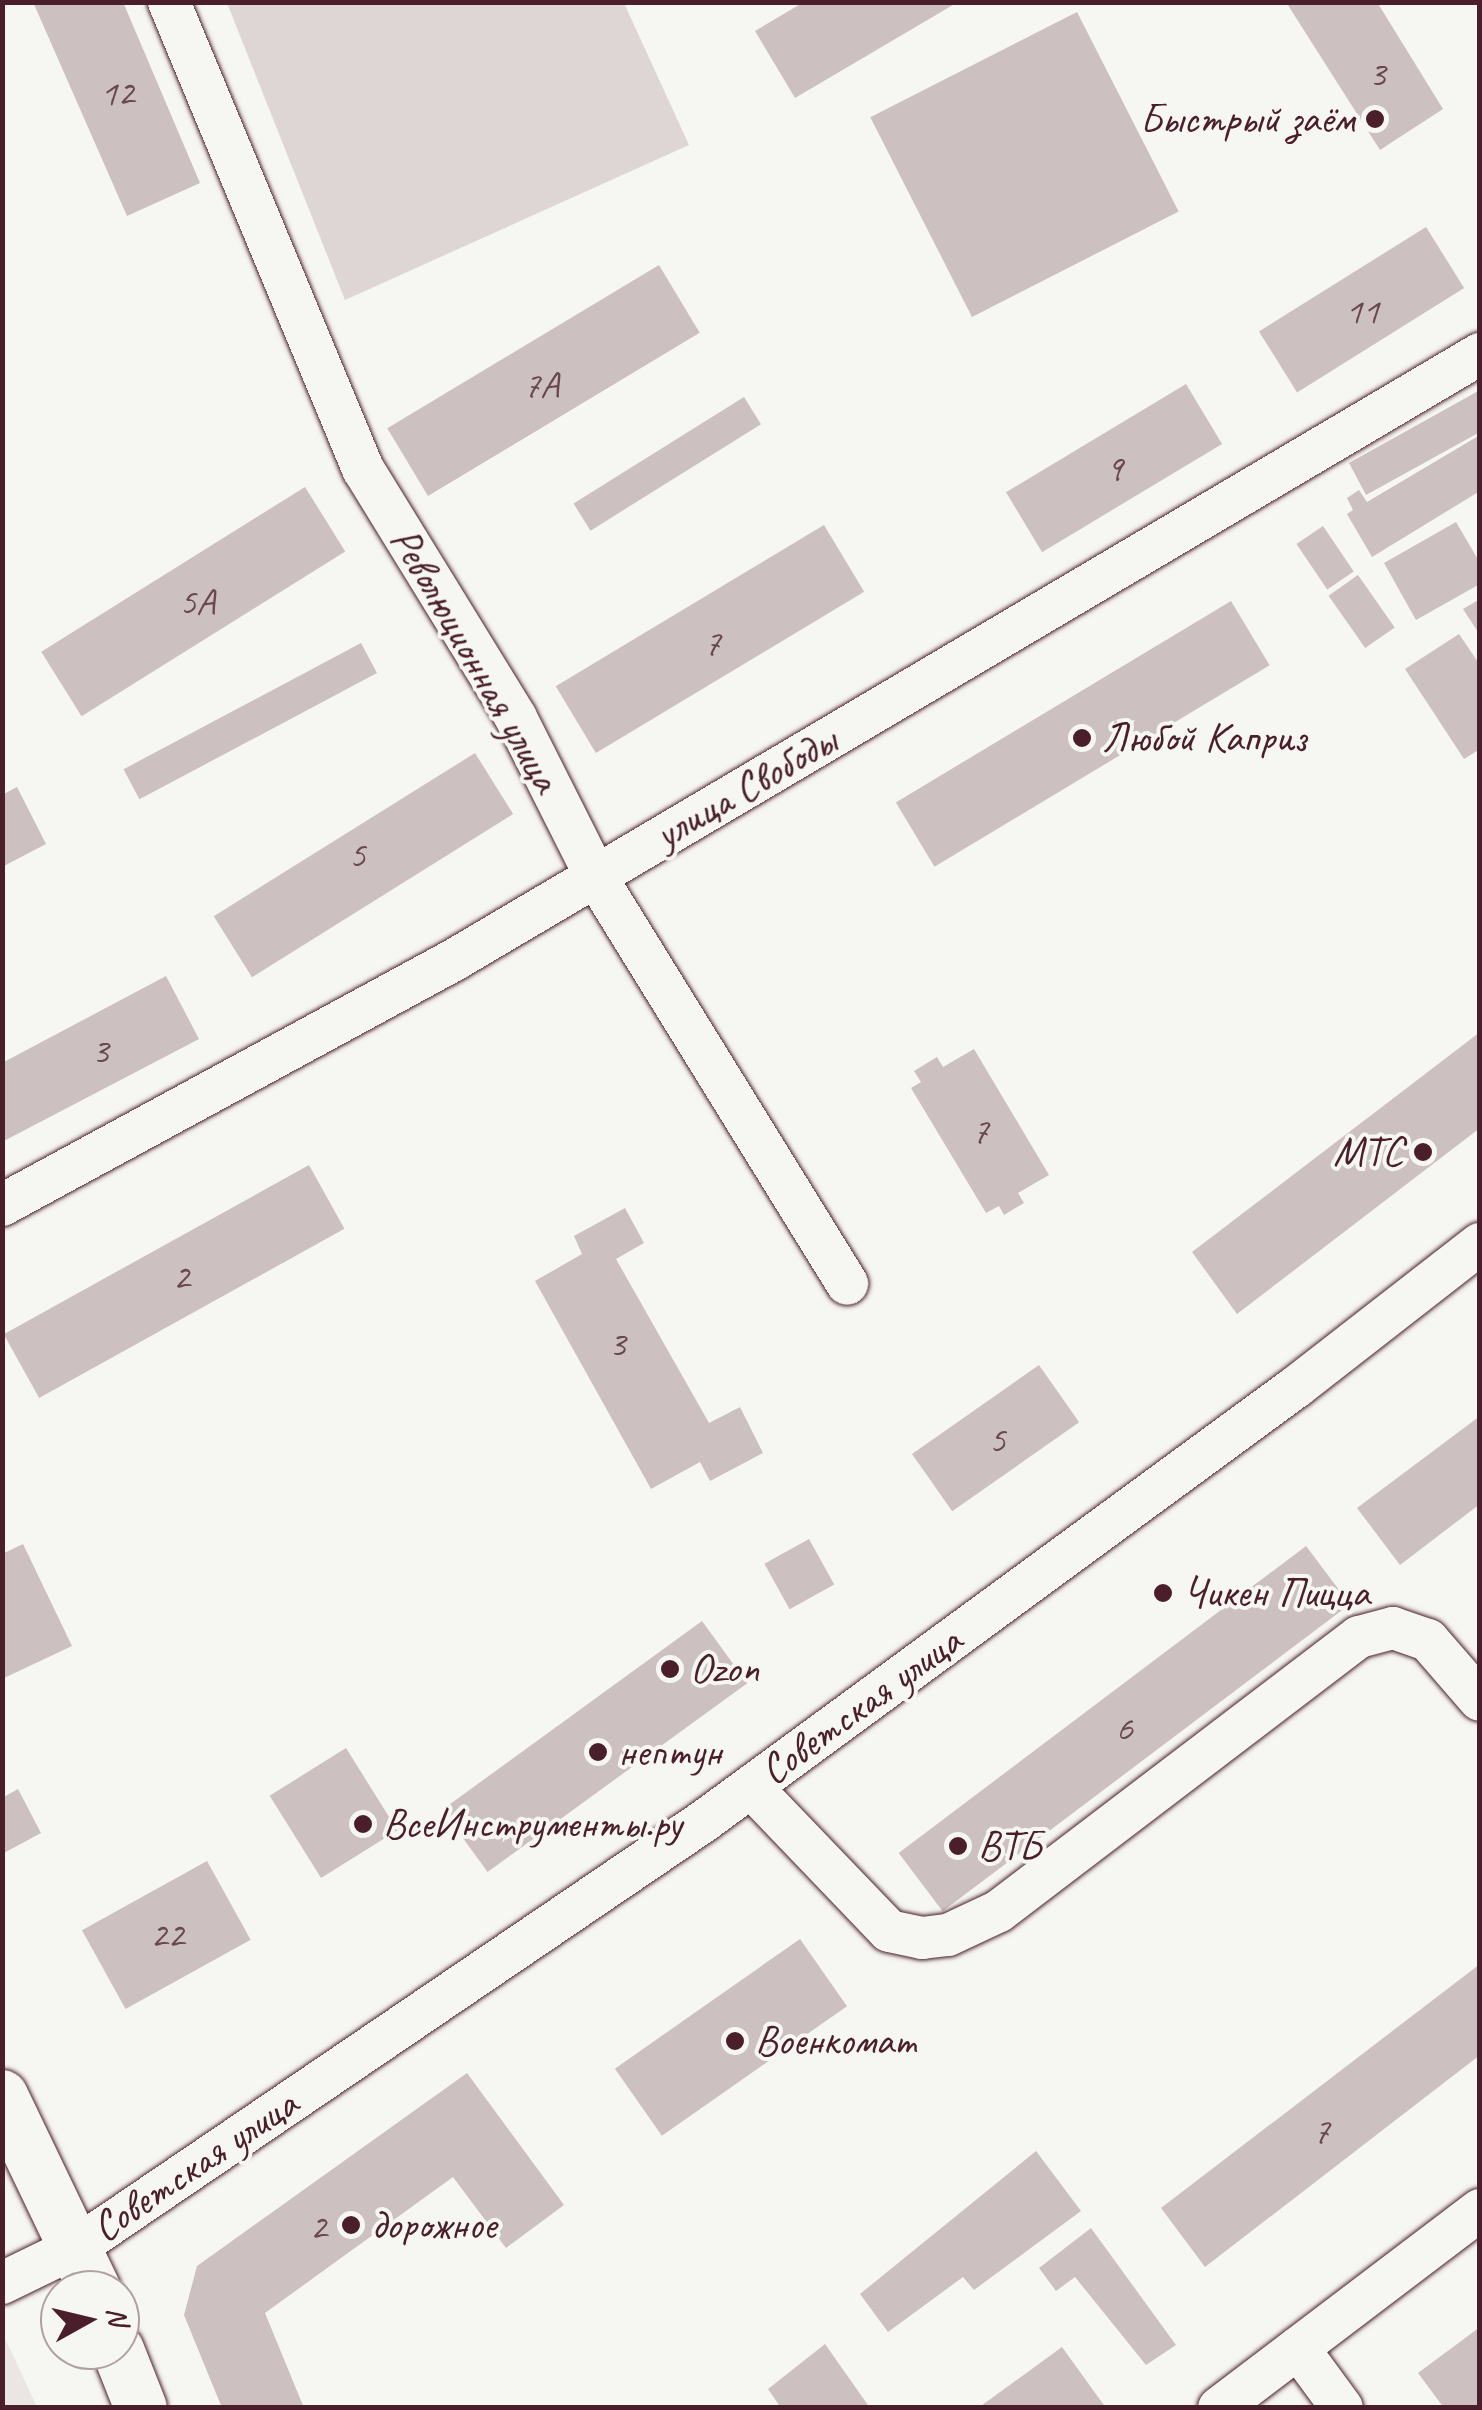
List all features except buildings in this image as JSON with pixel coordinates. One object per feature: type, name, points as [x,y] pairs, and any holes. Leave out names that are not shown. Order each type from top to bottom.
[{"type":"street","name":"Революционная улица","points":[[169,2],[363,469],[516,718],[596,877],[847,1284]]},
{"type":"street","name":"улица Свободы","points":[[2,1205],[596,877],[1480,354]]},
{"type":"street","name":"Советская улица","points":[[2,2283],[86,2268],[1296,1387],[1480,1244]]},
{"type":"street","points":[[751,1787],[888,1931],[922,1938],[948,1935],[999,1911],[1359,1636],[1393,1628],[1428,1640],[1480,1700]]},
{"type":"street","points":[[2,2096],[86,2268]]},
{"type":"street","points":[[1219,2408],[1480,2210]]},
{"type":"street","points":[[1298,2348],[1342,2408]]},
{"type":"street","points":[[126,2370],[140,2408]]},
{"type":"shaded area","points":[[227,3],[624,3],[689,145],[345,300]]},
{"type":"shaded area","points":[[3,2334],[37,2407],[3,2407]]},
{"type":"place","name":"Быстрый заём","points":[[1375,119]]},
{"type":"place","name":"Любой Каприз","points":[[1082,738]]},
{"type":"place","name":"МТС","points":[[1423,1152]]},
{"type":"place","name":"Чикен Пицца","points":[[1163,1593]]},
{"type":"place","name":"Ozon","points":[[670,1669]]},
{"type":"place","name":"нептун","points":[[598,1752]]},
{"type":"place","name":"ВсеИнструменты.ру","points":[[363,1824]]},
{"type":"place","name":"ВТБ","points":[[958,1846]]},
{"type":"place","name":"Военкомат","points":[[735,2041]]},
{"type":"place","name":"дорожное","points":[[351,2225]]}]
